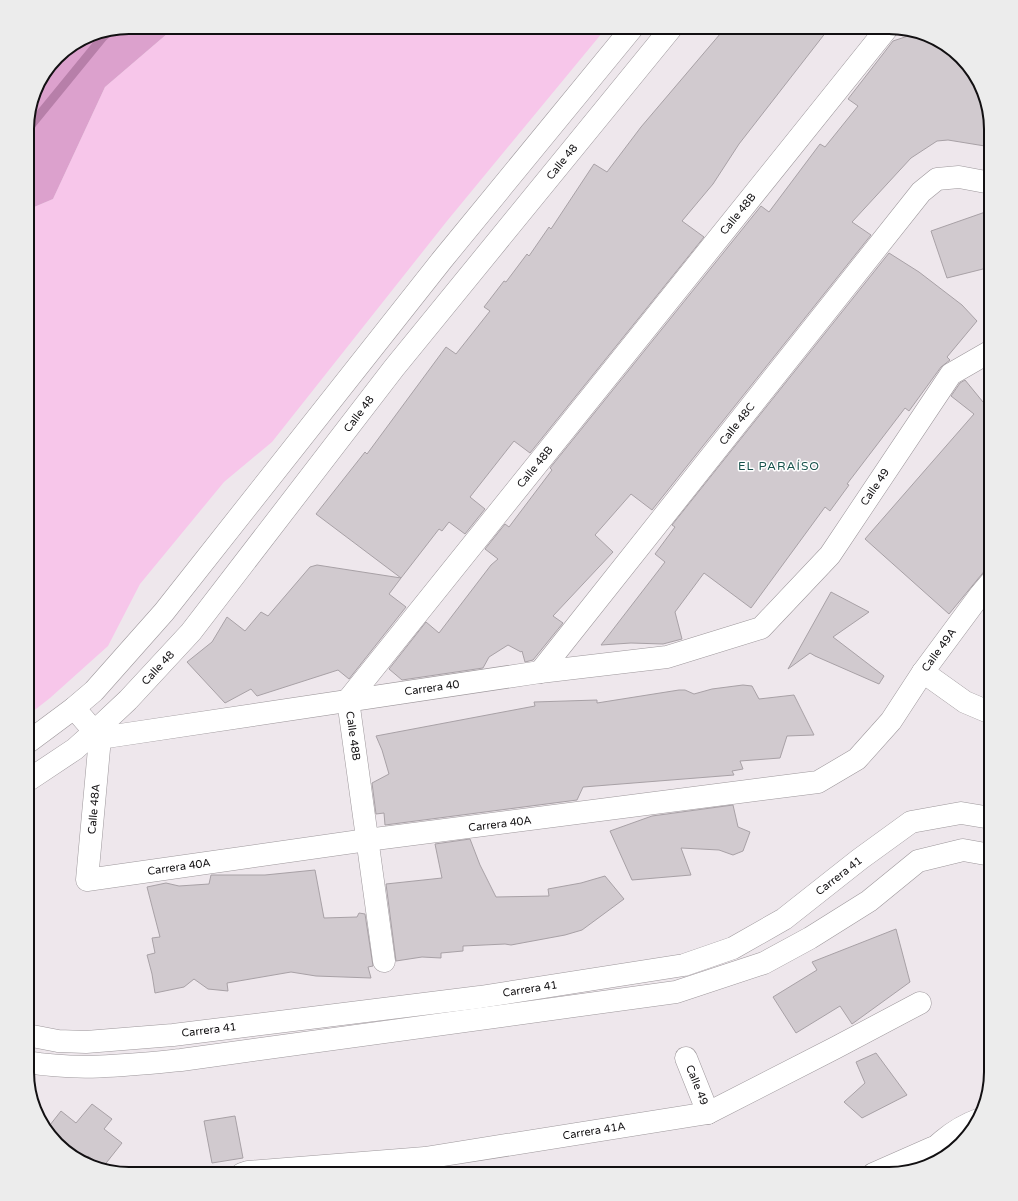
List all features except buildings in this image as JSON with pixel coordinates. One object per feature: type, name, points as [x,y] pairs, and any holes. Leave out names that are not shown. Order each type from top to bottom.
[{"type":"main road","points":[[34,738],[94,692],[164,612],[442,260],[627,34]]},
{"type":"main road","name":"Calle 48","points":[[34,776],[97,734],[191,632],[394,368],[666,34]]},
{"type":"main road","name":"Calle 48B","points":[[384,962],[348,700],[882,34]]},
{"type":"main road","name":"Calle 48C","points":[[540,672],[921,192],[937,179],[959,177],[984,182]]},
{"type":"main road","name":"Calle 49","points":[[761,628],[830,555],[952,374],[984,355]]},
{"type":"main road","name":"Calle 49A","points":[[891,721],[923,672],[984,590]]},
{"type":"main road","name":"Carrera 40","points":[[97,734],[540,672],[667,657],[761,628]]},
{"type":"main road","points":[[923,672],[965,702],[984,710]]},
{"type":"main road","points":[[74,708],[97,734]]},
{"type":"main road","name":"Carrera 40A","points":[[87,880],[367,840],[818,782],[857,759],[891,721]]},
{"type":"main road","name":"Calle 48A","points":[[87,880],[97,734]]},
{"type":"main road","name":"Carrera 41","points":[[34,1036],[58,1041],[86,1042],[173,1035],[480,997],[684,965],[733,948],[784,919],[860,859],[911,822],[961,813],[984,817]]},
{"type":"main road","name":"Carrera 41","points":[[34,1063],[62,1066],[136,1064],[166,1061],[676,992],[764,963],[810,938],[869,900],[918,861],[963,850],[984,854]]},
{"type":"main road","name":"Carrera 41A","points":[[311,1167],[425,1158],[708,1113],[920,1003]]},
{"type":"main road","name":"Calle 49","points":[[686,1058],[708,1113]]},
{"type":"main road","points":[[889,1167],[932,1148],[969,1123]]},
{"type":"main road","points":[[920,1162],[932,1148]]},
{"type":"shaded area","points":[[123,34],[167,34],[105,87],[53,199],[34,207],[34,123],[37,104],[50,76],[71,54],[81,47],[98,39]]},
{"type":"shaded area","points":[[167,34],[601,34],[447,221],[272,442],[224,482],[140,584],[108,646],[34,711],[34,207],[53,199],[105,87]]},
{"type":"waterway","points":[[34,121],[102,38]]},
{"type":"district","name":"EL PARAÍSO","points":[[779,466]]}]
